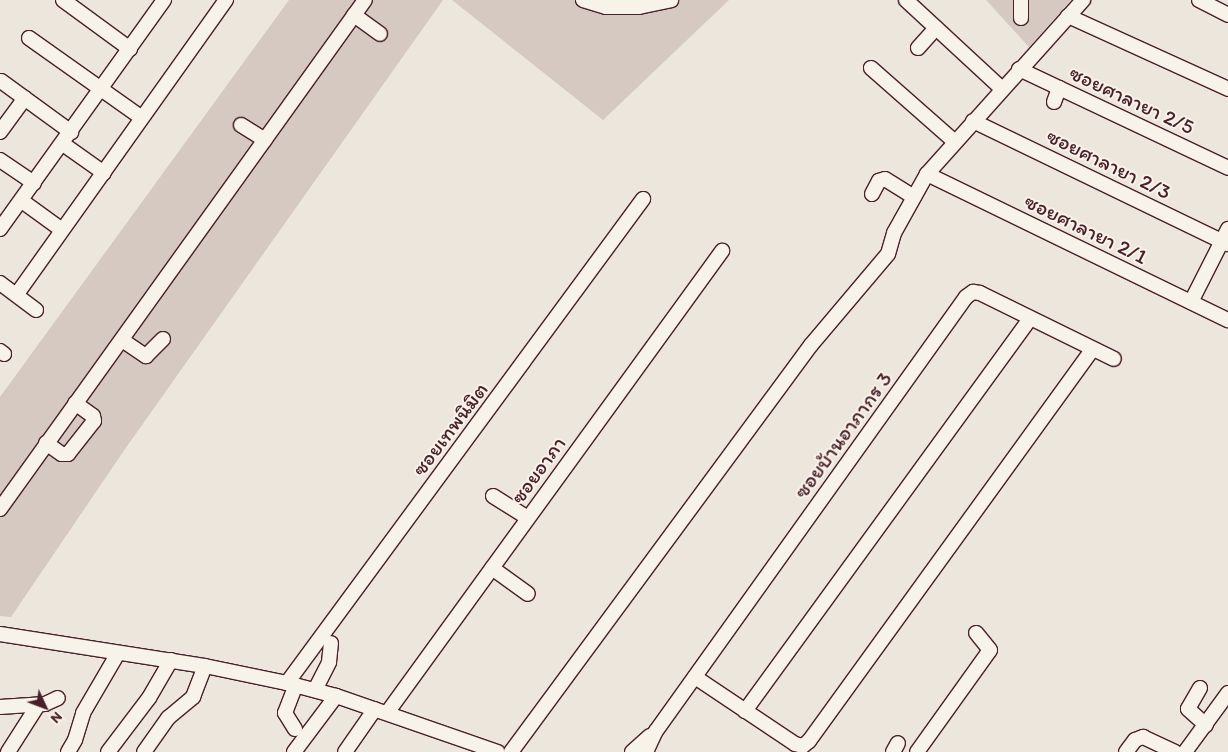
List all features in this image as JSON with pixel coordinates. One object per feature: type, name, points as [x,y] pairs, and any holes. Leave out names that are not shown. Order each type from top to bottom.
[{"type":"street","points":[[63,0],[130,49]]},
{"type":"street","points":[[17,294],[226,0]]},
{"type":"street","points":[[0,509],[365,0]]},
{"type":"street","points":[[583,0],[614,7],[639,7],[671,0]]},
{"type":"street","points":[[906,0],[1001,88]]},
{"type":"street","points":[[1020,18],[1021,0]]},
{"type":"street","points":[[511,752],[811,344],[888,254],[894,233],[927,174],[1001,88],[1083,0]]},
{"type":"street","points":[[1199,0],[1228,15]]},
{"type":"street","points":[[0,228],[22,201],[102,91],[160,2]]},
{"type":"street","points":[[354,15],[380,34]]},
{"type":"street","points":[[1068,16],[1228,90]]},
{"type":"street","points":[[918,48],[936,28]]},
{"type":"street","points":[[29,38],[142,118]]},
{"type":"street","points":[[871,68],[955,142]]},
{"type":"street","name":"ซอยศาลายา 2/5","points":[[1019,69],[1228,168]]},
{"type":"street","points":[[1,81],[72,132]]},
{"type":"street","points":[[1054,102],[1060,88]]},
{"type":"street","points":[[0,132],[25,98]]},
{"type":"street","name":"ซอยศาลายา 2/3","points":[[973,121],[1226,238]]},
{"type":"street","points":[[241,125],[264,140]]},
{"type":"street","points":[[63,144],[104,172]]},
{"type":"street","points":[[0,160],[34,183]]},
{"type":"street","name":"ซอยศาลายา 2/1","points":[[927,174],[1228,320]]},
{"type":"street","points":[[872,194],[879,182],[886,180],[914,197]]},
{"type":"street","name":"ซอยเทพนิมิต","points":[[295,729],[285,713],[292,684],[643,200]]},
{"type":"street","points":[[22,201],[62,230]]},
{"type":"street","points":[[1191,302],[1226,238]]},
{"type":"street","name":"ซอยอาภา","points":[[346,752],[381,711],[492,568],[722,251]]},
{"type":"street","points":[[0,282],[36,310]]},
{"type":"street","name":"ซอยบ้านอาภากร 3","points":[[646,752],[656,731],[966,297],[973,292],[980,292],[1114,359]]},
{"type":"street","points":[[745,711],[1030,318]]},
{"type":"street","points":[[122,340],[146,356],[163,339]]},
{"type":"street","points":[[695,677],[795,744],[803,746],[809,741],[1094,349]]},
{"type":"street","points":[[46,444],[62,454],[68,454],[94,421],[93,416],[75,403]]},
{"type":"street","points":[[493,496],[528,518]]},
{"type":"street","points":[[492,568],[528,594]]},
{"type":"street","points":[[917,752],[990,650],[976,633]]},
{"type":"street","points":[[0,634],[171,660],[292,684],[336,696],[498,752]]},
{"type":"street","points":[[315,690],[329,662],[331,644]]},
{"type":"street","points":[[68,752],[75,740],[83,713],[118,653]]},
{"type":"street","points":[[108,752],[149,698],[171,660]]},
{"type":"street","points":[[144,752],[168,718],[193,697],[205,666]]},
{"type":"street","points":[[1200,688],[1188,709],[1206,725]]},
{"type":"street","points":[[1185,752],[1228,693]]},
{"type":"street","points":[[294,752],[336,696]]},
{"type":"street","points":[[0,708],[38,705],[58,698]]},
{"type":"street","points":[[8,752],[38,705]]},
{"type":"street","name":"ซอยบ้านอาภากร 3","points":[[632,752],[656,731]]},
{"type":"street","points":[[1126,752],[1136,740],[1143,737],[1175,752]]},
{"type":"shaded area","points":[[289,0],[443,0],[125,449],[11,617],[0,616],[0,397]]},
{"type":"shaded area","points":[[452,0],[729,0],[603,120]]},
{"type":"shaded area","points":[[986,0],[1071,0],[1029,47]]}]
